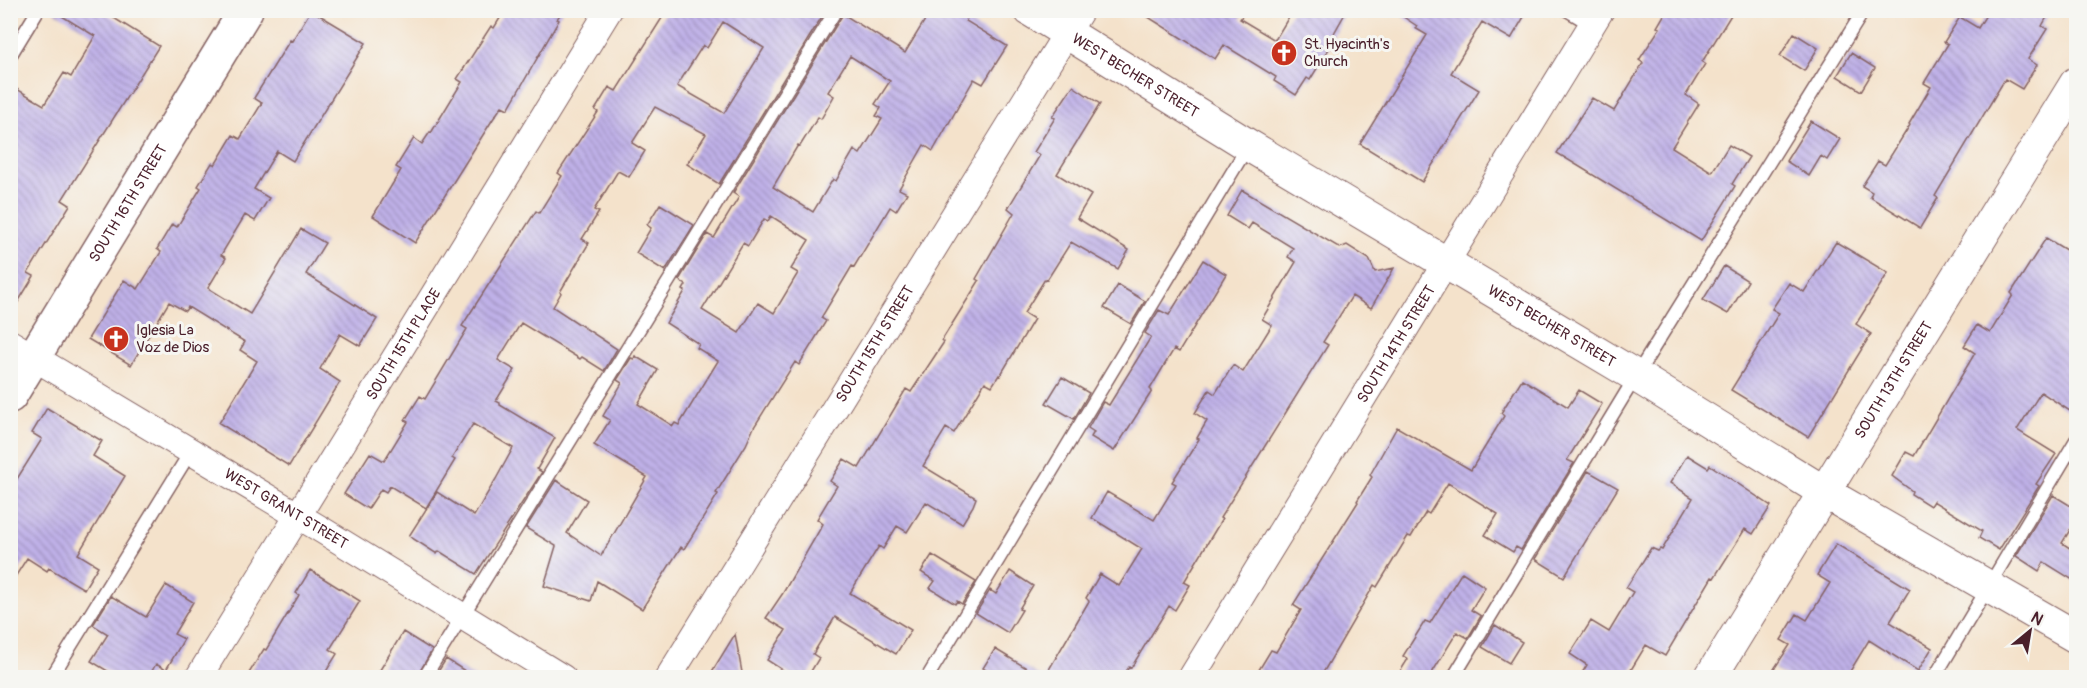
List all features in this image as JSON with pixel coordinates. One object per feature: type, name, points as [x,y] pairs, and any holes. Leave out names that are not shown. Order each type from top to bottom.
[{"type":"main road","name":"SOUTH 16TH STREET","points":[[10,396],[22,350],[246,10]]},
{"type":"street","name":"SOUTH 15TH PLACE","points":[[198,678],[609,10]]},
{"type":"street","name":"WEST BECHER STREET","points":[[1030,10],[1074,22],[1248,145],[1636,376],[1824,492],[2076,637]]},
{"type":"street","name":"SOUTH 14TH STREET","points":[[1191,678],[1597,18]]},
{"type":"street","name":"SOUTH 15TH STREET","points":[[668,678],[1074,22]]},
{"type":"street","name":"SOUTH 13TH STREET","points":[[1710,678],[2076,83]]},
{"type":"street","name":"WEST GRANT STREET","points":[[22,350],[463,615],[562,678]]},
{"type":"lane","points":[[10,56],[38,10]]},
{"type":"lane","points":[[424,678],[836,10]]},
{"type":"lane","points":[[1567,10],[1597,18]]},
{"type":"lane","points":[[1453,678],[1636,376],[1864,10]]},
{"type":"lane","points":[[927,678],[1248,145]]},
{"type":"lane","points":[[1934,678],[2076,441]]},
{"type":"lane","points":[[51,678],[191,451]]},
{"type":"building","points":[[52,10],[101,10],[159,46],[62,200],[70,205],[28,273],[34,276],[10,315],[10,85],[44,105],[64,73],[71,77],[95,36]]},
{"type":"building","points":[[311,10],[366,43],[293,161],[277,151],[254,189],[269,198],[255,221],[245,215],[221,255],[226,258],[208,288],[250,314],[301,229],[325,243],[306,274],[377,319],[360,346],[340,334],[320,369],[340,382],[289,466],[219,423],[257,361],[240,350],[245,342],[188,307],[185,311],[169,302],[131,365],[88,339],[124,280],[138,289],[161,252],[157,249],[172,224],[177,227],[201,188],[198,186],[212,163],[215,165],[233,135],[240,139],[262,103],[254,98]]},
{"type":"building","points":[[505,10],[563,10],[508,109],[502,106],[415,243],[373,216],[401,170],[396,167],[414,138],[422,144],[431,133],[462,82],[457,79],[491,26],[494,28]]},
{"type":"building","points":[[667,10],[826,10],[719,184],[687,164],[706,134],[655,107],[632,143],[645,151],[629,177],[618,171],[594,210],[599,212],[582,239],[589,243],[553,307],[617,349],[604,371],[521,323],[498,360],[515,370],[496,401],[555,438],[537,469],[542,472],[476,574],[439,551],[437,554],[409,536],[437,492],[474,516],[513,448],[473,424],[452,458],[455,460],[426,508],[390,486],[386,492],[381,489],[368,509],[344,494],[370,453],[384,461],[408,422],[405,420],[420,396],[425,399],[467,329],[462,326],[536,211],[539,213],[562,176],[558,173],[598,112],[595,110],[609,87],[616,91]],"holes":[[[723,22],[764,48],[724,113],[677,86],[703,45],[707,48]]]},
{"type":"building","points":[[931,10],[955,10],[967,18],[966,21],[1007,46],[983,84],[974,79],[933,151],[924,145],[899,189],[907,193],[896,211],[890,207],[854,267],[852,266],[821,318],[826,321],[799,365],[795,362],[754,427],[746,445],[716,493],[718,494],[684,549],[681,547],[642,609],[597,581],[591,601],[544,586],[556,546],[526,528],[556,480],[587,500],[567,533],[601,556],[647,477],[594,445],[610,420],[603,416],[622,383],[617,380],[631,358],[634,359],[635,356],[658,370],[638,404],[673,426],[675,423],[679,425],[718,361],[697,348],[699,344],[666,323],[685,291],[683,290],[686,285],[679,280],[707,234],[714,238],[739,197],[733,193],[843,14],[905,53]],"holes":[[[850,56],[890,81],[875,104],[881,108],[876,116],[882,119],[860,154],[854,150],[836,181],[833,179],[813,212],[773,187],[798,145],[800,146],[818,117],[821,119],[834,96],[828,92]],[[771,216],[809,240],[791,269],[798,273],[774,313],[758,303],[739,333],[702,310],[743,243],[748,246],[764,219],[768,221]]]},
{"type":"building","name":"St. Hyacinth's Church","points":[[1137,10],[1246,10],[1240,19],[1275,40],[1293,10],[1347,10],[1333,35],[1333,42],[1310,80],[1307,78],[1296,95],[1274,81],[1276,77],[1224,45],[1215,59]]},
{"type":"building","points":[[1393,10],[1528,10],[1511,39],[1482,22],[1451,73],[1479,90],[1422,182],[1360,144],[1427,35]]},
{"type":"building","points":[[1667,10],[1734,10],[1702,62],[1705,64],[1686,95],[1699,104],[1672,147],[1712,172],[1729,145],[1749,157],[1732,184],[1735,186],[1701,241],[1557,153],[1592,98],[1614,111],[1643,63],[1639,60],[1660,28],[1657,27]]},
{"type":"building","points":[[1989,10],[2051,10],[2042,26],[2047,29],[2028,59],[2037,65],[2022,89],[2005,79],[1935,196],[1938,198],[1920,228],[1870,197],[1872,192],[1862,186],[1878,161],[1885,165],[1910,125],[1931,87],[1924,83],[1948,44],[1944,42],[1960,17],[1978,28]]},
{"type":"building","points":[[1794,33],[1818,48],[1804,71],[1780,56]]},
{"type":"building","points":[[1851,53],[1875,68],[1861,91],[1837,76]]},
{"type":"building","points":[[1073,86],[1100,104],[1057,174],[1091,195],[1077,218],[1129,250],[1118,269],[1071,242],[1024,313],[1034,319],[1000,376],[992,386],[985,382],[954,433],[946,428],[923,466],[976,498],[962,524],[926,502],[907,532],[897,526],[883,549],[879,546],[850,593],[911,630],[896,654],[835,617],[813,654],[819,658],[807,678],[795,678],[767,660],[786,630],[766,618],[823,524],[817,519],[837,486],[830,481],[844,459],[859,468],[906,389],[911,392],[944,342],[942,340],[979,281],[976,279],[1014,213],[1008,208],[1040,155],[1034,152],[1055,118],[1052,117]]},
{"type":"building","points":[[1811,121],[1840,139],[1827,160],[1821,156],[1809,176],[1786,161]]},
{"type":"building","points":[[1242,190],[1340,248],[1347,245],[1369,259],[1375,272],[1394,268],[1371,308],[1352,296],[1323,342],[1328,345],[1220,518],[1222,519],[1184,582],[1190,585],[1175,610],[1169,606],[1131,668],[1129,667],[1122,678],[1044,678],[1089,601],[1086,598],[1100,574],[1119,586],[1142,549],[1092,518],[1107,492],[1154,520],[1176,484],[1172,482],[1199,439],[1197,438],[1207,421],[1195,413],[1209,390],[1215,394],[1233,365],[1243,372],[1272,325],[1262,319],[1296,262],[1288,257],[1293,248],[1252,223],[1248,229],[1227,216]]},
{"type":"building","points":[[660,204],[694,225],[665,271],[636,253],[651,228],[647,225]]},
{"type":"building","points":[[2046,238],[2076,256],[2076,415],[2041,392],[2017,430],[2056,454],[2036,484],[2039,486],[1999,550],[1979,538],[1982,531],[1933,501],[1930,506],[1911,494],[1912,491],[1892,476],[1906,452],[1914,456],[1975,353],[1964,346],[1977,325],[1990,333],[2013,295],[2011,293]]},
{"type":"building","points":[[1836,242],[1888,273],[1856,324],[1871,334],[1808,437],[1731,390],[1779,313],[1772,309],[1789,283],[1804,292]]},
{"type":"building","points":[[1203,260],[1226,274],[1179,352],[1174,349],[1150,389],[1152,391],[1114,451],[1091,437],[1094,432],[1088,428],[1103,402],[1109,405],[1151,337],[1145,333],[1159,310],[1169,315]]},
{"type":"building","points":[[1724,266],[1748,281],[1728,314],[1703,300]]},
{"type":"building","points":[[1118,285],[1145,301],[1131,324],[1104,308]]},
{"type":"building","points":[[1062,377],[1089,393],[1074,419],[1046,403]]},
{"type":"building","points":[[1522,379],[1568,407],[1579,390],[1602,404],[1567,460],[1574,463],[1521,550],[1516,547],[1513,552],[1485,535],[1498,514],[1448,483],[1429,514],[1426,512],[1411,537],[1408,536],[1377,587],[1374,585],[1320,678],[1254,678],[1271,650],[1276,652],[1301,610],[1293,605],[1358,502],[1372,477],[1370,475],[1397,427],[1471,470],[1504,416],[1501,413]]},
{"type":"building","points":[[47,408],[102,441],[93,456],[125,476],[78,554],[98,566],[84,589],[49,568],[47,571],[27,558],[10,585],[10,490],[42,439],[32,433]]},
{"type":"building","points":[[1687,455],[1708,468],[1710,465],[1771,506],[1753,534],[1745,529],[1714,578],[1712,577],[1665,656],[1646,645],[1626,678],[1579,678],[1587,665],[1570,654],[1591,621],[1609,632],[1633,592],[1626,588],[1651,548],[1662,550],[1693,498],[1670,483]]},
{"type":"building","points":[[1588,471],[1618,488],[1564,577],[1535,559]]},
{"type":"building","points":[[2053,495],[2076,509],[2076,520],[2062,543],[2076,552],[2076,582],[2044,562],[2039,571],[2016,556]]},
{"type":"building","points":[[1836,544],[1910,589],[1890,622],[1932,648],[1918,671],[1869,640],[1846,678],[1787,678],[1774,669],[1790,645],[1781,640],[1797,614],[1807,620],[1830,583],[1817,575]]},
{"type":"building","points":[[932,555],[976,582],[962,604],[957,601],[955,604],[930,588],[935,581],[921,572]]},
{"type":"building","points":[[310,570],[360,601],[330,649],[337,654],[322,678],[246,678],[299,595],[296,593]]},
{"type":"building","points":[[1010,571],[1033,586],[1008,633],[976,613],[990,590],[996,594]]},
{"type":"building","points":[[1462,572],[1485,587],[1471,610],[1481,616],[1468,638],[1457,632],[1429,678],[1396,678],[1408,659],[1403,656],[1425,621],[1430,623]]},
{"type":"building","points":[[166,585],[193,602],[174,634],[184,639],[166,670],[156,664],[148,678],[119,678],[91,661],[108,634],[93,625],[111,596],[146,617]]},
{"type":"building","points":[[1495,625],[1522,642],[1509,663],[1482,647]]},
{"type":"building","points":[[403,632],[432,650],[416,678],[375,678]]},
{"type":"building","points":[[735,634],[743,678],[708,678]]},
{"type":"building","points":[[995,649],[1043,678],[998,678],[983,668]]},
{"type":"building","points":[[446,659],[476,678],[434,678]]},
{"type":"place","name":"St. Hyacinth's Church","points":[[1284,53]]},
{"type":"place","name":"Iglesia La Voz de Dios","points":[[116,339]]}]
